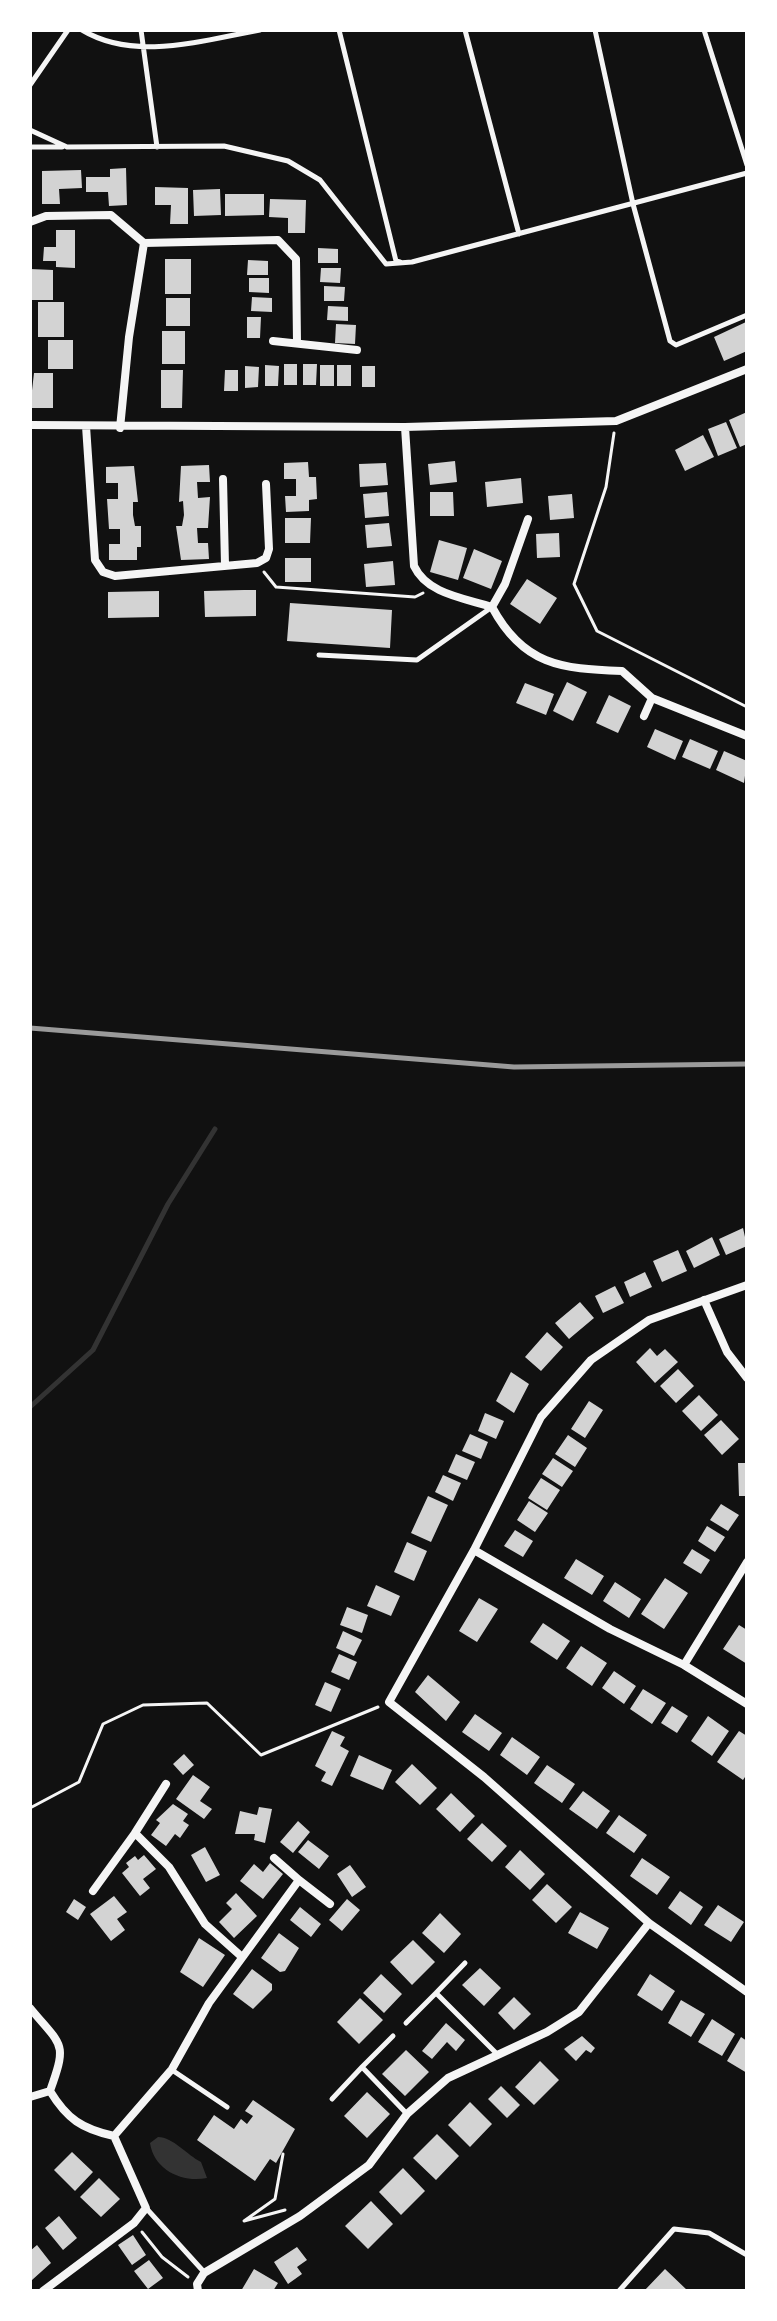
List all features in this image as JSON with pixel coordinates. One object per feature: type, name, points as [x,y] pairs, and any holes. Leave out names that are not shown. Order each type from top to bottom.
[{"type":"street","points":[[30,222],[46,216],[111,215],[144,243],[278,240],[296,259],[297,342]]},
{"type":"street","points":[[120,428],[129,337],[144,243]]},
{"type":"street","points":[[273,341],[357,350]]},
{"type":"street","points":[[30,425],[120,428],[405,427],[616,421],[747,369]]},
{"type":"street","points":[[86,426],[95,560],[103,572],[115,576],[257,563],[266,558],[269,549],[266,484]]},
{"type":"street","points":[[405,427],[414,566],[420,580],[434,589],[492,607],[506,634],[533,654],[568,669],[622,671],[652,698],[747,736]]},
{"type":"street","points":[[223,479],[225,565]]},
{"type":"street","points":[[492,607],[505,584],[528,519]]},
{"type":"street","points":[[644,716],[652,698]]},
{"type":"street","points":[[747,1285],[649,1320],[591,1360],[541,1417],[474,1550],[389,1702],[484,1777],[649,1923],[743,1990],[747,1976]]},
{"type":"street","points":[[704,1300],[727,1352],[747,1378]]},
{"type":"street","points":[[474,1550],[610,1629],[684,1665],[747,1704]]},
{"type":"street","points":[[684,1665],[747,1562]]},
{"type":"street","points":[[93,1891],[166,1784]]},
{"type":"street","points":[[135,1833],[169,1867],[205,1924],[242,1957]]},
{"type":"street","points":[[274,1858],[330,1904]]},
{"type":"street","points":[[114,2136],[172,2069],[209,2003],[299,1880]]},
{"type":"street","points":[[198,2288],[204,2273],[300,2216],[369,2165],[407,2114],[448,2078],[496,2053],[547,2032],[579,2012],[649,1923]]},
{"type":"street","points":[[30,2008],[59,2042],[63,2055],[50,2091]]},
{"type":"street","points":[[50,2091],[72,2122],[90,2131],[114,2136]]},
{"type":"street","points":[[30,2097],[50,2091]]},
{"type":"street","points":[[43,2291],[134,2223],[146,2208],[114,2136]]},
{"type":"lane","points":[[30,85],[68,30]]},
{"type":"lane","points":[[82,30],[122,46],[169,46],[260,30]]},
{"type":"lane","points":[[141,30],[157,147]]},
{"type":"lane","points":[[339,30],[396,261],[400,262]]},
{"type":"lane","points":[[465,30],[519,234]]},
{"type":"lane","points":[[595,30],[633,204],[670,341],[676,345],[747,315]]},
{"type":"lane","points":[[704,30],[747,165]]},
{"type":"lane","points":[[30,130],[67,147]]},
{"type":"lane","points":[[30,147],[224,146],[288,161],[320,180],[357,224],[379,260],[386,264],[519,234],[747,173]]},
{"type":"lane","points":[[319,655],[417,660],[492,607]]},
{"type":"lane","points":[[406,2023],[465,1963]]},
{"type":"lane","points":[[436,1993],[496,2053]]},
{"type":"lane","points":[[332,2099],[393,2036]]},
{"type":"lane","points":[[362,2067],[407,2114]]},
{"type":"lane","points":[[172,2069],[227,2107]]},
{"type":"lane","points":[[146,2208],[204,2273]]},
{"type":"lane","points":[[619,2291],[674,2229],[709,2233],[747,2255]]},
{"type":"path","points":[[616,421],[606,487],[574,584],[597,631],[747,707]]},
{"type":"path","points":[[257,563],[276,587],[415,597],[434,589]]},
{"type":"path","points":[[30,1808],[79,1782],[103,1724],[143,1705],[207,1703],[261,1755],[389,1702]]},
{"type":"path","points":[[283,2154],[275,2199],[244,2221],[283,2209]]},
{"type":"path","points":[[275,2199],[283,2209],[300,2216]]},
{"type":"path","points":[[134,2223],[162,2257],[198,2288]]},
{"type":"shaded area","points":[[158,2137],[175,2143],[201,2162],[207,2178],[179,2176],[163,2167],[157,2161],[150,2143]]},
{"type":"building","points":[[126,168],[127,205],[109,206],[108,192],[86,192],[86,177],[110,177],[110,169]]},
{"type":"building","points":[[81,170],[82,188],[59,189],[60,204],[42,204],[42,171]]},
{"type":"building","points":[[155,187],[188,188],[188,224],[170,224],[171,205],[155,205]]},
{"type":"building","points":[[220,189],[221,215],[194,216],[193,190]]},
{"type":"building","points":[[225,194],[264,194],[264,215],[225,216]]},
{"type":"building","points":[[270,199],[306,200],[305,233],[288,233],[288,218],[269,217]]},
{"type":"building","points":[[56,230],[75,230],[75,268],[56,267],[56,261],[43,261],[44,247],[56,247]]},
{"type":"building","points":[[318,248],[338,249],[338,263],[318,263]]},
{"type":"building","points":[[165,259],[191,259],[191,294],[165,294]]},
{"type":"building","points":[[248,260],[268,261],[268,275],[247,275]]},
{"type":"building","points":[[321,268],[341,268],[340,283],[320,282]]},
{"type":"building","points":[[30,269],[53,270],[53,300],[30,300]]},
{"type":"building","points":[[249,278],[269,278],[269,293],[249,292]]},
{"type":"building","points":[[324,286],[345,287],[344,301],[324,301]]},
{"type":"building","points":[[252,297],[272,298],[272,312],[251,311]]},
{"type":"building","points":[[166,298],[190,298],[190,326],[166,326]]},
{"type":"building","points":[[38,302],[64,302],[64,337],[38,337]]},
{"type":"building","points":[[328,306],[348,307],[348,321],[327,320]]},
{"type":"building","points":[[247,317],[261,317],[260,338],[247,338]]},
{"type":"building","points":[[746,322],[747,351],[724,361],[714,337]]},
{"type":"building","points":[[336,324],[356,325],[355,344],[335,343]]},
{"type":"building","points":[[162,331],[185,331],[185,364],[162,364]]},
{"type":"building","points":[[48,340],[73,340],[73,369],[48,369]]},
{"type":"building","points":[[284,364],[297,364],[297,385],[284,385]]},
{"type":"building","points":[[303,364],[317,364],[316,385],[303,385]]},
{"type":"building","points":[[265,365],[279,366],[278,386],[265,386]]},
{"type":"building","points":[[320,365],[334,365],[334,386],[320,386]]},
{"type":"building","points":[[337,365],[351,365],[351,386],[337,386]]},
{"type":"building","points":[[245,366],[259,367],[258,387],[245,388]]},
{"type":"building","points":[[362,366],[375,366],[375,387],[362,387]]},
{"type":"building","points":[[161,370],[183,370],[182,408],[161,408]]},
{"type":"building","points":[[225,370],[238,370],[238,391],[224,391]]},
{"type":"building","points":[[34,373],[53,373],[53,408],[30,408]]},
{"type":"building","points":[[747,412],[747,444],[740,447],[729,420]]},
{"type":"building","points":[[726,422],[737,448],[718,456],[708,429]]},
{"type":"building","points":[[703,435],[714,457],[685,471],[675,450]]},
{"type":"building","points":[[455,461],[457,482],[430,485],[428,464]]},
{"type":"building","points":[[308,462],[309,477],[316,477],[317,499],[309,500],[309,511],[286,512],[285,496],[296,496],[296,479],[284,479],[284,463]]},
{"type":"building","points":[[386,463],[388,485],[360,487],[359,464]]},
{"type":"building","points":[[209,465],[210,482],[197,482],[198,498],[210,497],[208,528],[197,528],[198,543],[208,543],[209,559],[181,560],[176,526],[182,526],[184,515],[183,501],[179,502],[181,466]]},
{"type":"building","points":[[134,466],[138,502],[133,502],[133,515],[135,526],[141,526],[141,547],[137,547],[137,560],[109,560],[109,544],[120,544],[120,529],[109,529],[107,499],[118,499],[118,483],[106,483],[106,467]]},
{"type":"building","points":[[521,478],[523,503],[487,507],[485,482]]},
{"type":"building","points":[[387,492],[389,516],[365,518],[363,494]]},
{"type":"building","points":[[430,492],[453,492],[454,516],[430,516]]},
{"type":"building","points":[[572,494],[574,518],[550,520],[548,496]]},
{"type":"building","points":[[285,518],[311,518],[310,543],[285,543]]},
{"type":"building","points":[[389,523],[392,546],[367,548],[365,525]]},
{"type":"building","points":[[559,533],[560,557],[537,558],[536,534]]},
{"type":"building","points":[[439,540],[467,548],[458,580],[430,572]]},
{"type":"building","points":[[474,549],[502,561],[491,589],[463,578]]},
{"type":"building","points":[[285,558],[311,558],[311,582],[285,582]]},
{"type":"building","points":[[393,561],[395,585],[366,587],[364,564]]},
{"type":"building","points":[[527,579],[557,598],[540,624],[510,604]]},
{"type":"building","points":[[256,590],[256,616],[205,617],[204,591]]},
{"type":"building","points":[[159,591],[159,617],[108,618],[108,592]]},
{"type":"building","points":[[290,603],[392,610],[390,648],[287,641]]},
{"type":"building","points":[[567,682],[587,692],[573,721],[553,711]]},
{"type":"building","points":[[525,683],[554,694],[546,715],[516,703]]},
{"type":"building","points":[[609,695],[631,706],[618,733],[596,723]]},
{"type":"building","points":[[655,729],[683,741],[675,760],[647,747]]},
{"type":"building","points":[[690,739],[718,751],[710,769],[682,757]]},
{"type":"building","points":[[724,751],[747,761],[744,783],[716,770]]},
{"type":"building","points":[[743,1228],[747,1246],[726,1255],[719,1239]]},
{"type":"building","points":[[712,1237],[720,1255],[694,1268],[686,1251]]},
{"type":"building","points":[[678,1250],[687,1271],[662,1282],[653,1261]]},
{"type":"building","points":[[645,1272],[652,1287],[630,1297],[624,1282]]},
{"type":"building","points":[[615,1286],[624,1303],[603,1313],[595,1296]]},
{"type":"building","points":[[580,1302],[594,1318],[569,1339],[555,1323]]},
{"type":"building","points":[[547,1332],[563,1347],[541,1371],[525,1357]]},
{"type":"building","points":[[650,1348],[657,1356],[665,1349],[678,1362],[655,1383],[636,1362]]},
{"type":"building","points":[[678,1369],[694,1386],[676,1403],[660,1386]]},
{"type":"building","points":[[511,1372],[529,1384],[514,1413],[496,1401]]},
{"type":"building","points":[[699,1395],[718,1415],[701,1431],[682,1411]]},
{"type":"building","points":[[589,1401],[603,1410],[585,1438],[571,1429]]},
{"type":"building","points":[[485,1413],[504,1421],[496,1439],[478,1431]]},
{"type":"building","points":[[721,1420],[739,1439],[722,1455],[704,1435]]},
{"type":"building","points":[[470,1434],[488,1442],[481,1459],[462,1451]]},
{"type":"building","points":[[568,1435],[587,1448],[575,1467],[555,1454]]},
{"type":"building","points":[[456,1454],[475,1462],[467,1480],[448,1472]]},
{"type":"building","points":[[553,1458],[573,1471],[562,1487],[542,1474]]},
{"type":"building","points":[[738,1463],[747,1463],[747,1496],[739,1496]]},
{"type":"building","points":[[443,1475],[461,1483],[453,1501],[435,1492]]},
{"type":"building","points":[[541,1478],[560,1490],[547,1510],[528,1498]]},
{"type":"building","points":[[428,1496],[448,1505],[431,1542],[411,1533]]},
{"type":"building","points":[[529,1501],[548,1513],[535,1532],[517,1520]]},
{"type":"building","points":[[721,1504],[739,1515],[728,1531],[710,1520]]},
{"type":"building","points":[[707,1526],[725,1537],[715,1552],[698,1541]]},
{"type":"building","points":[[515,1530],[533,1541],[523,1557],[504,1546]]},
{"type":"building","points":[[407,1542],[427,1551],[414,1581],[394,1572]]},
{"type":"building","points":[[692,1549],[710,1560],[701,1574],[683,1563]]},
{"type":"building","points":[[576,1559],[604,1576],[592,1595],[564,1578]]},
{"type":"building","points":[[665,1578],[688,1593],[664,1629],[641,1614]]},
{"type":"building","points":[[615,1582],[641,1599],[629,1618],[603,1601]]},
{"type":"building","points":[[376,1585],[400,1596],[391,1616],[367,1606]]},
{"type":"building","points":[[479,1598],[498,1609],[477,1642],[459,1631]]},
{"type":"building","points":[[347,1607],[368,1615],[362,1633],[340,1625]]},
{"type":"building","points":[[543,1623],[570,1641],[557,1660],[530,1642]]},
{"type":"building","points":[[739,1625],[747,1630],[747,1664],[723,1649]]},
{"type":"building","points":[[343,1631],[362,1640],[354,1656],[336,1648]]},
{"type":"building","points":[[581,1646],[607,1663],[592,1686],[566,1668]]},
{"type":"building","points":[[339,1654],[357,1662],[349,1680],[331,1672]]},
{"type":"building","points":[[614,1671],[636,1686],[624,1704],[602,1688]]},
{"type":"building","points":[[428,1675],[460,1702],[446,1721],[415,1692]]},
{"type":"building","points":[[325,1682],[341,1689],[331,1712],[315,1705]]},
{"type":"building","points":[[643,1689],[666,1703],[652,1724],[630,1709]]},
{"type":"building","points":[[672,1706],[688,1716],[677,1733],[661,1723]]},
{"type":"building","points":[[475,1714],[502,1733],[489,1751],[462,1732]]},
{"type":"building","points":[[708,1716],[729,1731],[712,1756],[691,1741]]},
{"type":"building","points":[[332,1731],[345,1737],[340,1746],[349,1751],[332,1786],[321,1781],[326,1772],[315,1766]]},
{"type":"building","points":[[739,1731],[747,1736],[747,1774],[743,1780],[717,1762]]},
{"type":"building","points":[[512,1737],[540,1757],[527,1775],[500,1755]]},
{"type":"building","points":[[184,1754],[194,1765],[183,1775],[173,1764]]},
{"type":"building","points":[[359,1755],[392,1770],[383,1790],[350,1776]]},
{"type":"building","points":[[412,1764],[437,1788],[420,1805],[395,1782]]},
{"type":"building","points":[[547,1765],[575,1784],[562,1803],[534,1783]]},
{"type":"building","points":[[193,1775],[210,1787],[200,1801],[212,1809],[204,1819],[176,1799]]},
{"type":"building","points":[[583,1791],[610,1811],[597,1829],[569,1809]]},
{"type":"building","points":[[451,1793],[475,1816],[460,1832],[436,1809]]},
{"type":"building","points":[[173,1804],[188,1814],[183,1821],[189,1825],[180,1838],[175,1834],[166,1846],[151,1835],[160,1823],[156,1820]]},
{"type":"building","points":[[259,1807],[272,1809],[265,1843],[254,1840],[255,1834],[235,1834],[240,1811],[257,1815]]},
{"type":"building","points":[[619,1815],[647,1835],[634,1853],[606,1833]]},
{"type":"building","points":[[298,1821],[310,1832],[293,1853],[280,1842]]},
{"type":"building","points":[[482,1823],[507,1846],[492,1862],[467,1839]]},
{"type":"building","points":[[308,1840],[329,1856],[319,1869],[298,1852]]},
{"type":"building","points":[[205,1847],[220,1875],[206,1882],[191,1855]]},
{"type":"building","points":[[520,1850],[545,1874],[530,1890],[505,1867]]},
{"type":"building","points":[[144,1855],[156,1869],[143,1879],[150,1888],[140,1896],[122,1873],[129,1867],[126,1863],[135,1856],[138,1860]]},
{"type":"building","points":[[642,1858],[670,1877],[657,1895],[630,1876]]},
{"type":"building","points":[[270,1863],[283,1874],[263,1899],[240,1881],[254,1864],[263,1872]]},
{"type":"building","points":[[350,1865],[366,1887],[352,1897],[337,1874]]},
{"type":"building","points":[[547,1884],[572,1907],[556,1923],[532,1900]]},
{"type":"building","points":[[680,1891],[703,1907],[691,1925],[668,1908]]},
{"type":"building","points":[[236,1893],[257,1916],[234,1938],[219,1922],[232,1909],[226,1903]]},
{"type":"building","points":[[114,1896],[127,1912],[117,1919],[125,1930],[111,1941],[90,1914]]},
{"type":"building","points":[[74,1899],[86,1907],[78,1920],[66,1912]]},
{"type":"building","points":[[347,1899],[360,1910],[342,1931],[329,1920]]},
{"type":"building","points":[[718,1905],[744,1922],[731,1942],[704,1925]]},
{"type":"building","points":[[300,1907],[321,1924],[311,1937],[290,1920]]},
{"type":"building","points":[[580,1912],[609,1928],[597,1949],[568,1933]]},
{"type":"building","points":[[440,1913],[461,1934],[444,1953],[422,1933]]},
{"type":"building","points":[[279,1933],[299,1948],[285,1971],[280,1972],[261,1958]]},
{"type":"building","points":[[199,1938],[225,1955],[203,1987],[180,1972]]},
{"type":"building","points":[[413,1940],[435,1962],[412,1985],[390,1962]]},
{"type":"building","points":[[480,1968],[501,1988],[484,2006],[462,1985]]},
{"type":"building","points":[[252,1969],[272,1984],[272,1990],[253,2009],[233,1994]]},
{"type":"building","points":[[381,1974],[402,1994],[384,2013],[363,1993]]},
{"type":"building","points":[[650,1974],[675,1991],[662,2011],[637,1995]]},
{"type":"building","points":[[514,1997],[531,2014],[514,2030],[498,2013]]},
{"type":"building","points":[[360,1998],[383,2020],[359,2044],[337,2022]]},
{"type":"building","points":[[681,2000],[705,2014],[691,2037],[668,2023]]},
{"type":"building","points":[[712,2019],[735,2034],[722,2056],[698,2042]]},
{"type":"building","points":[[446,2023],[465,2040],[456,2051],[447,2042],[432,2059],[422,2051]]},
{"type":"building","points":[[582,2036],[595,2048],[591,2053],[586,2050],[576,2061],[564,2049]]},
{"type":"building","points":[[741,2037],[747,2041],[747,2073],[727,2061]]},
{"type":"building","points":[[406,2050],[429,2072],[405,2096],[382,2074]]},
{"type":"building","points":[[540,2061],[559,2080],[534,2105],[515,2087]]},
{"type":"building","points":[[501,2086],[520,2105],[507,2118],[488,2099]]},
{"type":"building","points":[[367,2092],[390,2114],[367,2138],[344,2116]]},
{"type":"building","points":[[253,2100],[295,2129],[276,2163],[270,2159],[255,2181],[197,2140],[214,2115],[234,2129],[241,2119],[247,2124],[253,2116],[245,2111]]},
{"type":"building","points":[[470,2102],[492,2124],[470,2147],[448,2125]]},
{"type":"building","points":[[437,2134],[459,2156],[436,2180],[413,2158]]},
{"type":"building","points":[[72,2152],[93,2172],[75,2191],[54,2170]]},
{"type":"building","points":[[403,2168],[425,2191],[401,2215],[379,2192]]},
{"type":"building","points":[[99,2178],[120,2199],[101,2217],[80,2197]]},
{"type":"building","points":[[371,2201],[393,2224],[368,2249],[345,2226]]},
{"type":"building","points":[[59,2216],[77,2238],[63,2250],[45,2228]]},
{"type":"building","points":[[133,2235],[146,2255],[132,2265],[118,2245]]},
{"type":"building","points":[[37,2245],[51,2263],[32,2280],[30,2251]]},
{"type":"building","points":[[297,2247],[307,2260],[297,2267],[302,2274],[288,2284],[274,2262]]},
{"type":"building","points":[[149,2260],[163,2278],[148,2289],[134,2271]]},
{"type":"building","points":[[254,2269],[278,2283],[273,2291],[241,2291]]},
{"type":"building","points":[[665,2269],[688,2291],[644,2291]]},
{"type":"waterway","points":[[30,1407],[93,1350],[168,1204],[215,1129]]},
{"type":"railway","points":[[30,1028],[514,1067],[747,1064]]}]
